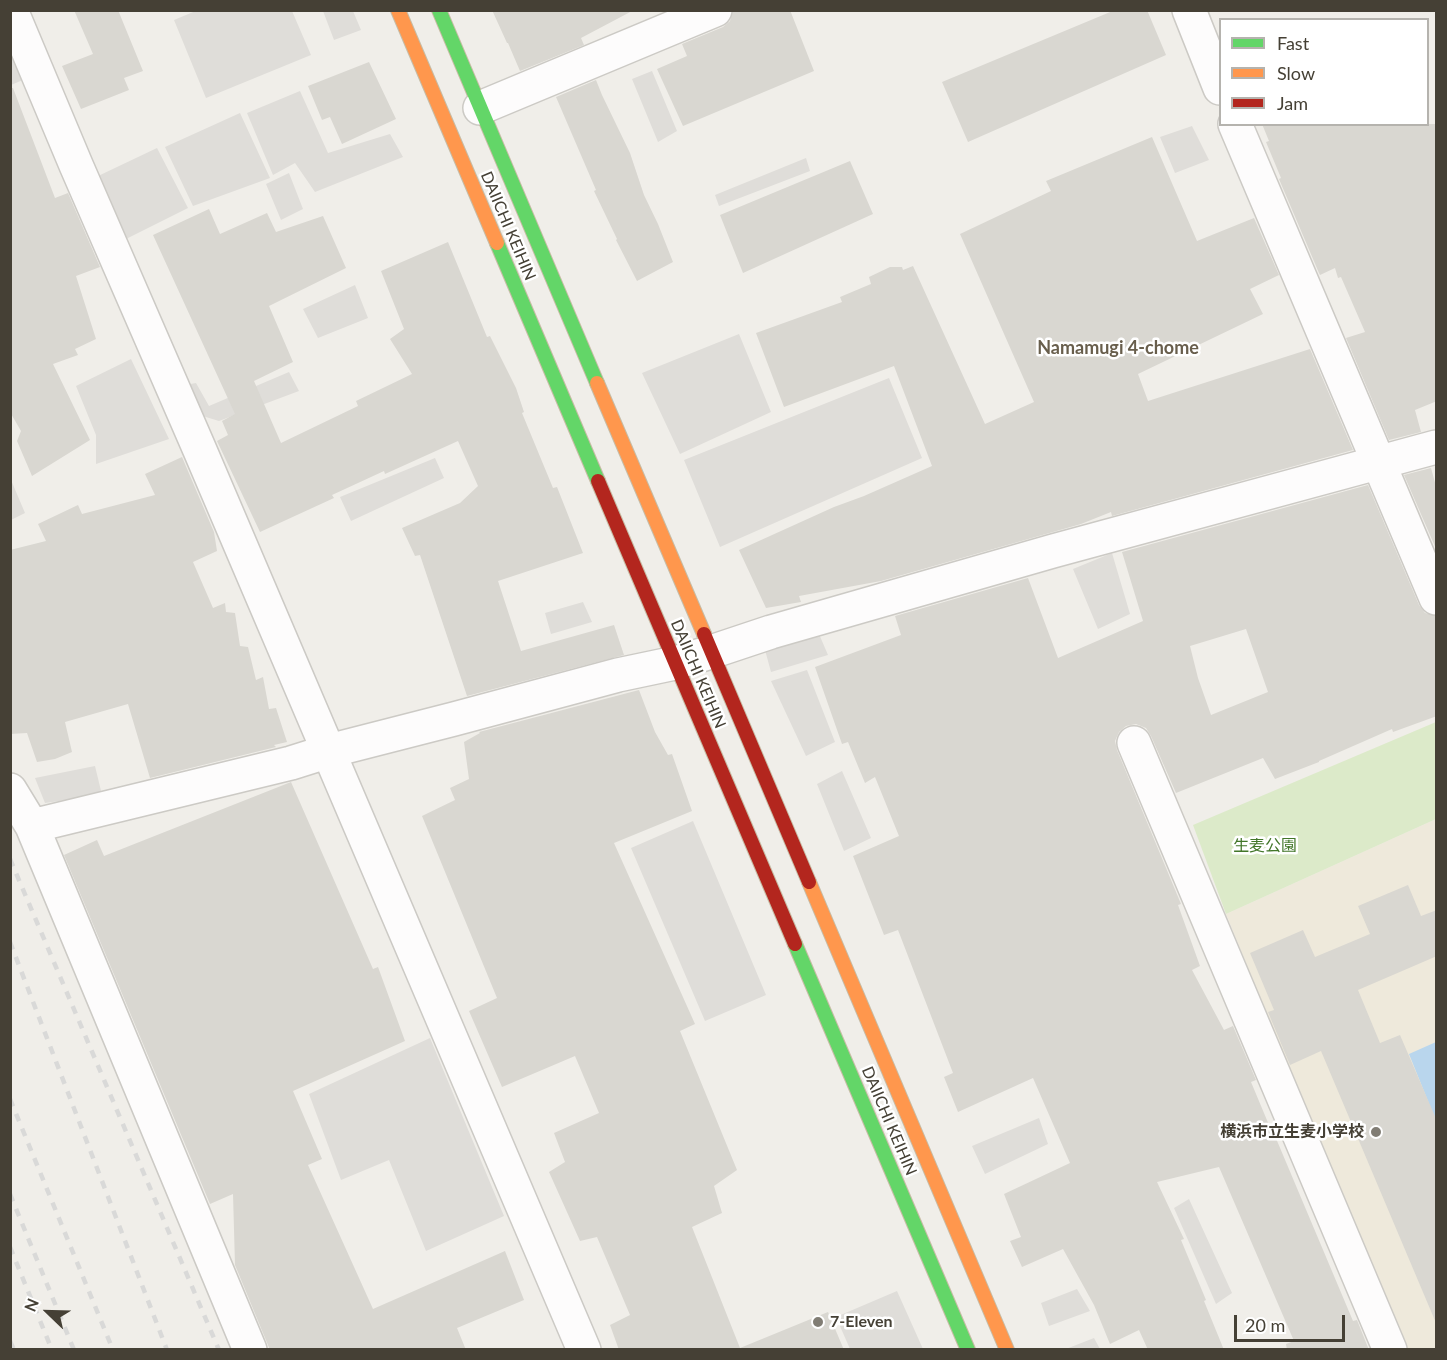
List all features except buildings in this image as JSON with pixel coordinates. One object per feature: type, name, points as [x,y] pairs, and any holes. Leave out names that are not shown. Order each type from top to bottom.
[{"type":"highway","name":"DAIICHI KEIHIN","points":[[398,10],[969,1350]]},
{"type":"highway","name":"DAIICHI KEIHIN","points":[[439,10],[1007,1350]]},
{"type":"street","points":[[11,10],[584,1350]]},
{"type":"street","points":[[480,108],[715,10]]},
{"type":"street","points":[[1189,10],[1219,83]]},
{"type":"street","points":[[1237,126],[1437,598]]},
{"type":"street","points":[[32,826],[291,763],[618,675],[675,663],[771,632],[1053,550],[1437,447]]},
{"type":"street","points":[[1134,742],[1390,1350]]},
{"type":"street","points":[[10,790],[32,826],[250,1350]]},
{"type":"shaded area","points":[[198,10],[292,11],[311,55],[206,98],[174,20]]},
{"type":"shaded area","points":[[323,11],[353,11],[361,30],[334,40]]},
{"type":"shaded area","points":[[10,31],[30,77],[11,85],[10,85]]},
{"type":"shaded area","points":[[652,71],[677,131],[658,142],[632,79]]},
{"type":"shaded area","points":[[300,91],[328,153],[390,134],[403,157],[315,192],[295,163],[273,175],[247,113]]},
{"type":"shaded area","points":[[240,113],[270,178],[193,206],[165,147]]},
{"type":"shaded area","points":[[1192,126],[1209,160],[1175,173],[1160,137]]},
{"type":"shaded area","points":[[157,148],[188,208],[122,241],[96,177]]},
{"type":"shaded area","points":[[806,158],[810,171],[719,206],[715,195]]},
{"type":"shaded area","points":[[289,173],[303,209],[281,220],[266,184]]},
{"type":"shaded area","points":[[355,285],[368,318],[318,338],[303,309]]},
{"type":"shaded area","points":[[739,334],[771,412],[680,454],[642,373]]},
{"type":"shaded area","points":[[131,359],[169,439],[96,464],[96,435],[76,386]]},
{"type":"shaded area","points":[[289,372],[299,391],[219,421],[196,414],[185,385],[196,383],[209,406]]},
{"type":"shaded area","points":[[889,378],[922,458],[720,547],[684,460]]},
{"type":"shaded area","points":[[435,458],[444,478],[351,521],[340,497]]},
{"type":"shaded area","points":[[11,480],[25,513],[10,520]]},
{"type":"shaded area","points":[[1112,553],[1130,614],[1098,629],[1073,569]]},
{"type":"shaded area","points":[[583,602],[592,622],[551,634],[545,613]]},
{"type":"shaded area","points":[[819,634],[828,655],[771,672],[765,650]]},
{"type":"shaded area","points":[[807,670],[835,742],[806,756],[771,681]]},
{"type":"shaded area","points":[[95,766],[102,795],[45,803],[35,778]]},
{"type":"shaded area","points":[[842,771],[871,838],[844,851],[817,784]]},
{"type":"shaded area","name":"横浜市立生麦小学校","points":[[1436,819],[1436,1349],[1403,1349],[1226,914]]},
{"type":"shaded area","points":[[693,821],[766,995],[705,1021],[631,848]]},
{"type":"shaded area","points":[[430,1038],[504,1216],[426,1251],[389,1160],[341,1180],[309,1094]]},
{"type":"shaded area","points":[[1039,1118],[1048,1144],[985,1174],[972,1146]]},
{"type":"shaded area","points":[[1189,1199],[1232,1293],[1216,1304],[1174,1208]]},
{"type":"shaded area","points":[[1077,1289],[1090,1311],[1049,1326],[1041,1303]]},
{"type":"shaded area","points":[[897,1291],[923,1349],[850,1349],[836,1317]]},
{"type":"shaded area","points":[[1094,1338],[1100,1349],[1066,1349]]},
{"type":"green space","name":"生麦公園","points":[[1436,722],[1436,819],[1226,914],[1193,825]]},
{"type":"water","points":[[1436,1042],[1436,1121],[1409,1054]]},
{"type":"railway","points":[[10,859],[219,1350]]},
{"type":"railway","points":[[10,942],[167,1350]]},
{"type":"railway","points":[[10,1099],[113,1350]]},
{"type":"railway","points":[[10,1194],[74,1350]]},
{"type":"railway","points":[[10,1247],[52,1350]]},
{"type":"railway","points":[[10,1341],[14,1350]]},
{"type":"traffic: fast","points":[[439,10],[597,383]]},
{"type":"traffic: fast","points":[[497,243],[598,481]]},
{"type":"traffic: fast","points":[[795,944],[968,1350]]},
{"type":"traffic: slow","points":[[398,10],[497,243]]},
{"type":"traffic: slow","points":[[597,383],[704,634]]},
{"type":"traffic: slow","points":[[809,882],[1007,1350]]},
{"type":"traffic: jam","points":[[598,481],[795,944]]},
{"type":"traffic: jam","points":[[704,634],[809,882]]},
{"type":"place","name":"横浜市立生麦小学校","points":[[1376,1132]]},
{"type":"place","name":"7-Eleven","points":[[818,1322]]},
{"type":"district","name":"Namamugi 4-chome","points":[[1118,348]]}]
